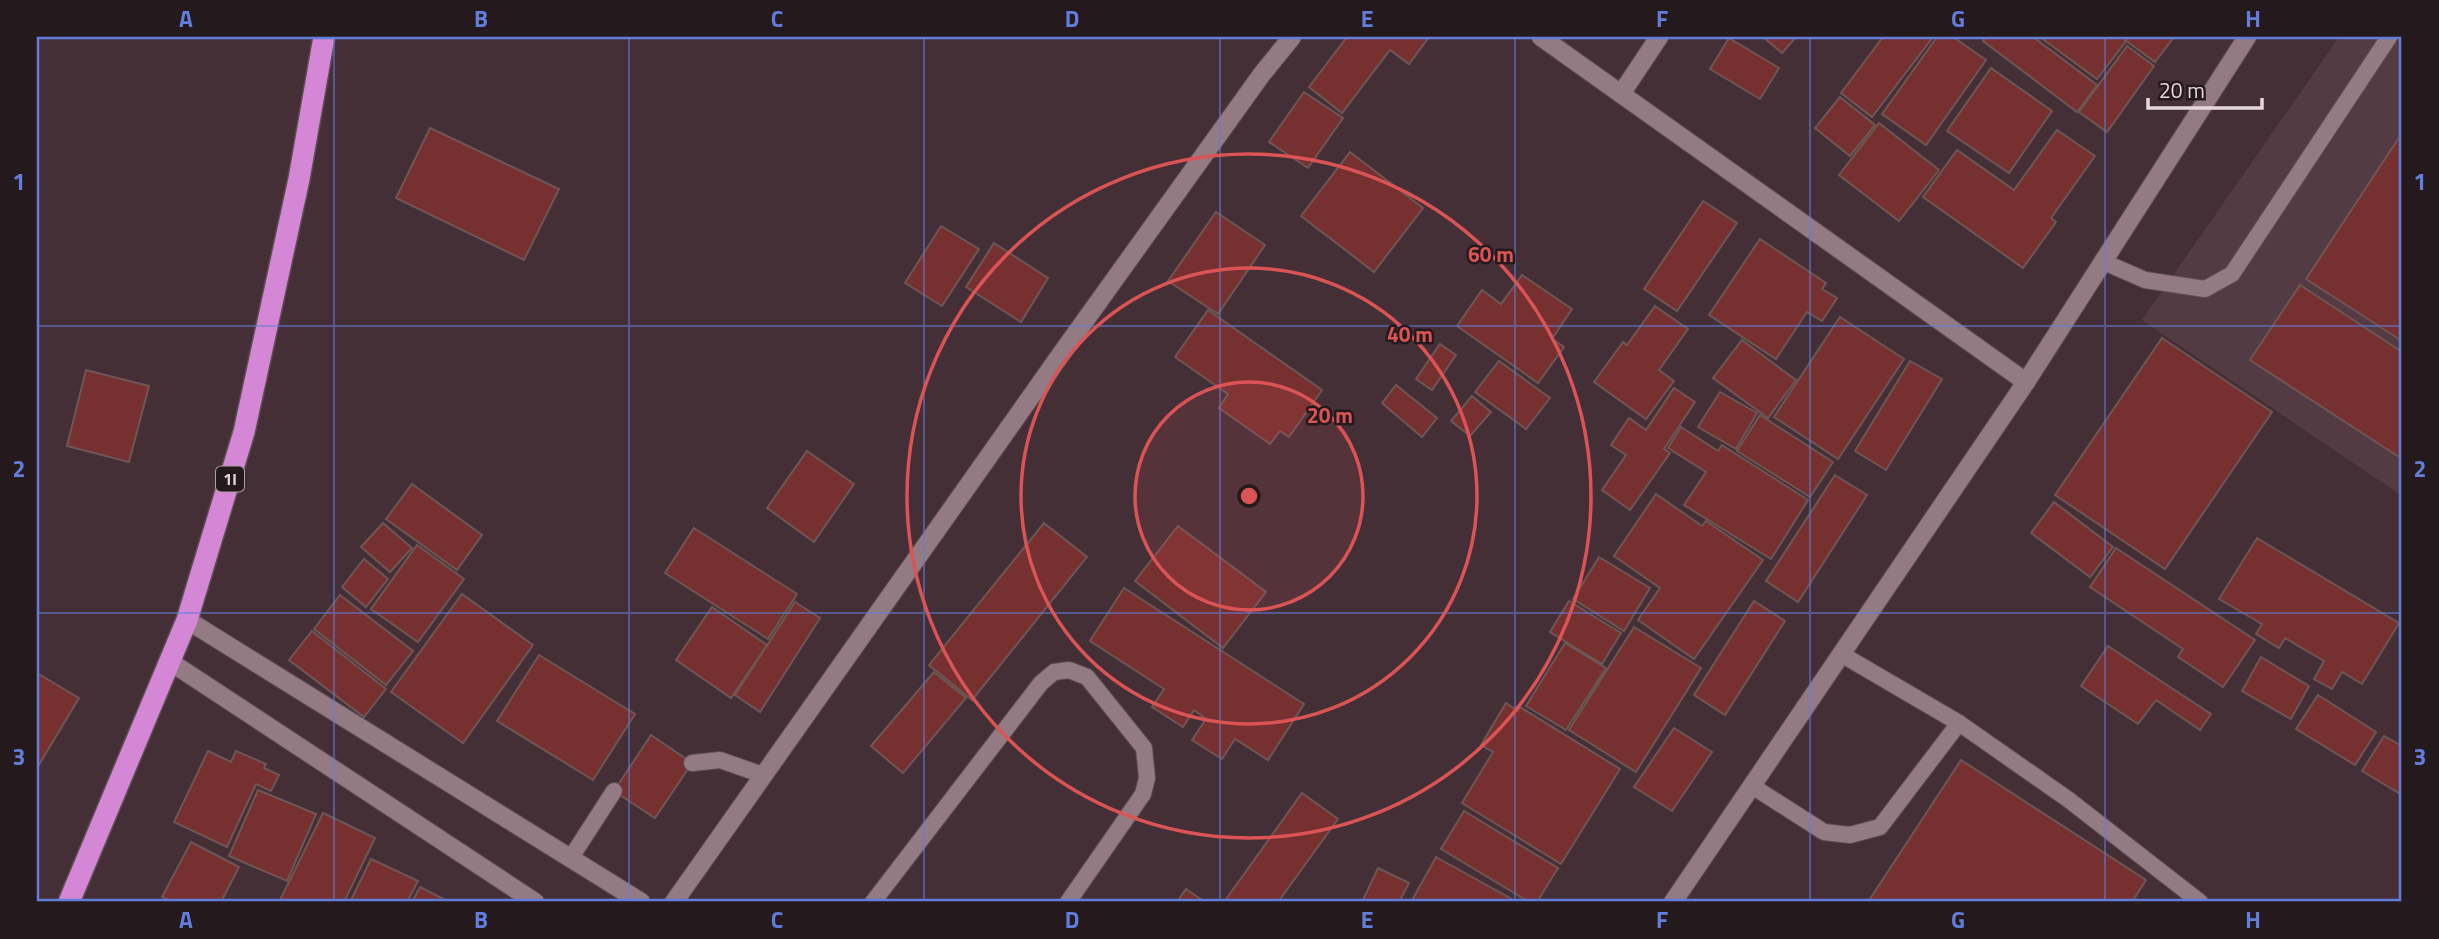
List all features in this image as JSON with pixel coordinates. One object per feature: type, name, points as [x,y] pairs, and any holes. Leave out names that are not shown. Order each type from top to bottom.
[{"type":"highway","name":"1I","points":[[69,902],[187,620],[244,432],[299,179],[324,37]]},
{"type":"street","points":[[674,902],[1061,354],[1262,74],[1292,37]]},
{"type":"street","points":[[1541,37],[2026,382]]},
{"type":"street","points":[[1621,94],[1659,37]]},
{"type":"street","points":[[1673,902],[2026,382],[2247,37]]},
{"type":"street","points":[[187,620],[641,902]]},
{"type":"street","points":[[169,661],[535,902]]},
{"type":"lane","points":[[2104,261],[2145,280],[2205,289],[2232,274],[2389,37]]},
{"type":"lane","points":[[1841,654],[1959,723],[2069,800],[2200,902]]},
{"type":"lane","points":[[873,902],[1041,683],[1054,672],[1069,670],[1087,677],[1144,748],[1147,778],[1143,794],[1068,902]]},
{"type":"lane","points":[[1752,786],[1824,832],[1850,835],[1880,827],[1959,723]]},
{"type":"lane","points":[[692,763],[720,760],[763,775]]},
{"type":"lane","points":[[570,859],[614,791]]},
{"type":"shaded area","points":[[2339,37],[2402,37],[2402,496],[2142,320]]},
{"type":"building","points":[[1347,37],[1429,37],[1409,64],[1390,50],[1342,113],[1309,87]]},
{"type":"building","points":[[1763,37],[1796,37],[1782,53]]},
{"type":"building","points":[[1883,37],[1933,37],[1872,117],[1841,93]]},
{"type":"building","points":[[1937,37],[1953,37],[1986,60],[1926,145],[1882,114]]},
{"type":"building","points":[[1986,37],[2033,37],[2097,85],[2077,112],[1983,41]]},
{"type":"building","points":[[2040,37],[2123,37],[2127,40],[2097,79]]},
{"type":"building","points":[[2128,37],[2174,37],[2155,62],[2125,40]]},
{"type":"building","points":[[1729,38],[1779,68],[1760,99],[1710,69]]},
{"type":"building","points":[[2127,46],[2154,66],[2107,132],[2079,112]]},
{"type":"building","points":[[1991,68],[2052,111],[2009,173],[1947,131]]},
{"type":"building","points":[[1304,92],[1343,118],[1308,168],[1269,142]]},
{"type":"building","points":[[1840,97],[1875,125],[1850,156],[1815,128]]},
{"type":"building","points":[[1879,123],[1939,170],[1899,221],[1839,175]]},
{"type":"building","points":[[430,128],[559,189],[524,260],[396,198]]},
{"type":"building","points":[[2057,130],[2095,156],[2051,218],[2056,222],[2023,268],[1923,197],[1957,150],[2014,190]]},
{"type":"building","points":[[2402,133],[2402,341],[2306,279]]},
{"type":"building","points":[[1350,152],[1423,208],[1374,272],[1301,216]]},
{"type":"building","points":[[1703,201],[1737,223],[1677,311],[1644,289]]},
{"type":"building","points":[[1216,212],[1265,245],[1218,314],[1168,281]]},
{"type":"building","points":[[941,226],[979,249],[942,306],[905,283]]},
{"type":"building","points":[[1760,239],[1826,283],[1822,289],[1837,298],[1822,321],[1807,312],[1776,359],[1709,315]]},
{"type":"building","points":[[994,243],[1048,278],[1021,322],[966,287]]},
{"type":"building","points":[[1522,275],[1572,309],[1552,339],[1564,347],[1538,383],[1457,326],[1482,290],[1501,304]]},
{"type":"building","points":[[2300,285],[2402,352],[2402,459],[2250,360]]},
{"type":"building","points":[[1655,306],[1688,329],[1659,370],[1674,381],[1646,419],[1594,382],[1623,342],[1627,345]]},
{"type":"building","points":[[1208,310],[1322,390],[1289,437],[1280,431],[1270,444],[1219,408],[1228,394],[1175,357]]},
{"type":"building","points":[[1840,317],[1904,359],[1838,459],[1774,417]]},
{"type":"building","points":[[2162,338],[2272,412],[2165,569],[2055,495]]},
{"type":"building","points":[[1742,340],[1796,380],[1768,418],[1713,378]]},
{"type":"building","points":[[1440,344],[1456,355],[1432,390],[1416,379]]},
{"type":"building","points":[[1499,361],[1550,398],[1526,429],[1475,392]]},
{"type":"building","points":[[1910,361],[1942,379],[1886,470],[1855,451]]},
{"type":"building","points":[[86,370],[149,386],[129,462],[67,446]]},
{"type":"building","points":[[1396,385],[1437,418],[1422,437],[1382,403]]},
{"type":"building","points":[[1674,388],[1695,402],[1664,449],[1670,453],[1630,510],[1602,490],[1626,455],[1611,445],[1629,418],[1646,430]]},
{"type":"building","points":[[1720,392],[1757,413],[1736,449],[1698,427]]},
{"type":"building","points":[[1472,396],[1491,412],[1470,436],[1451,421]]},
{"type":"building","points":[[1760,415],[1833,462],[1810,497],[1737,451]]},
{"type":"building","points":[[1681,427],[1718,451],[1722,445],[1808,500],[1771,559],[1684,505],[1706,472],[1668,448]]},
{"type":"building","points":[[807,451],[854,484],[814,542],[767,508]]},
{"type":"building","points":[[1835,475],[1867,495],[1798,602],[1766,581]]},
{"type":"building","points":[[412,484],[482,535],[457,570],[386,519]]},
{"type":"building","points":[[1656,494],[1702,526],[1706,521],[1763,560],[1694,659],[1638,620],[1660,588],[1614,556]]},
{"type":"building","points":[[2054,502],[2113,547],[2090,577],[2031,533]]},
{"type":"building","points":[[383,523],[412,548],[390,572],[361,547]]},
{"type":"building","points":[[1044,523],[1087,557],[972,700],[929,665]]},
{"type":"building","points":[[1178,526],[1266,592],[1223,648],[1135,581]]},
{"type":"building","points":[[694,528],[797,594],[768,639],[665,573]]},
{"type":"building","points":[[2257,538],[2399,623],[2362,684],[2342,672],[2332,689],[2314,679],[2324,661],[2285,638],[2279,648],[2256,634],[2262,624],[2219,599]]},
{"type":"building","points":[[417,545],[464,579],[418,642],[371,609]]},
{"type":"building","points":[[2116,548],[2255,640],[2223,687],[2178,657],[2183,649],[2090,587]]},
{"type":"building","points":[[1599,557],[1650,588],[1624,631],[1573,599]]},
{"type":"building","points":[[364,559],[388,579],[366,607],[342,587]]},
{"type":"building","points":[[1124,588],[1304,704],[1268,760],[1235,739],[1222,759],[1192,740],[1206,719],[1194,710],[1183,727],[1152,707],[1164,689],[1090,641]]},
{"type":"building","points":[[462,594],[533,645],[463,743],[391,692]]},
{"type":"building","points":[[340,595],[413,651],[386,685],[314,629]]},
{"type":"building","points":[[1569,601],[1621,633],[1602,664],[1550,632]]},
{"type":"building","points":[[1754,601],[1785,621],[1725,715],[1694,695]]},
{"type":"building","points":[[795,602],[820,618],[760,712],[735,695]]},
{"type":"building","points":[[712,607],[767,645],[731,698],[676,660]]},
{"type":"building","points":[[1634,627],[1701,668],[1636,772],[1569,730]]},
{"type":"building","points":[[312,631],[386,689],[364,717],[289,660]]},
{"type":"building","points":[[1565,643],[1606,668],[1566,730],[1526,706]]},
{"type":"building","points":[[2108,646],[2211,714],[2200,730],[2156,700],[2138,724],[2081,686]]},
{"type":"building","points":[[539,655],[635,714],[593,780],[497,721]]},
{"type":"building","points":[[2261,657],[2309,686],[2291,719],[2242,691]]},
{"type":"building","points":[[934,672],[966,698],[903,773],[871,746]]},
{"type":"building","points":[[37,673],[79,698],[37,768]]},
{"type":"building","points":[[2318,695],[2376,732],[2355,765],[2296,729]]},
{"type":"building","points":[[1506,703],[1518,711],[1520,707],[1620,769],[1561,864],[1462,803],[1493,752],[1481,745]]},
{"type":"building","points":[[1674,728],[1712,752],[1672,811],[1634,787]]},
{"type":"building","points":[[651,735],[692,763],[655,818],[614,791]]},
{"type":"building","points":[[2384,736],[2402,746],[2402,795],[2362,771]]},
{"type":"building","points":[[208,751],[231,762],[236,751],[266,764],[264,768],[279,775],[271,791],[256,784],[227,847],[174,822]]},
{"type":"building","points":[[1961,760],[2146,880],[2132,902],[1868,902]]},
{"type":"building","points":[[258,790],[316,814],[287,881],[229,856]]},
{"type":"building","points":[[1302,793],[1338,819],[1278,902],[1224,902]]},
{"type":"building","points":[[1464,811],[1558,868],[1537,902],[1529,902],[1441,849]]},
{"type":"building","points":[[323,813],[375,838],[344,902],[279,902]]},
{"type":"building","points":[[191,842],[239,867],[221,902],[173,902],[162,897]]},
{"type":"building","points":[[1436,857],[1517,902],[1411,902]]},
{"type":"building","points":[[371,859],[418,881],[407,902],[350,902]]},
{"type":"building","points":[[1378,868],[1409,883],[1399,902],[1362,902]]},
{"type":"building","points":[[420,887],[449,902],[412,902]]},
{"type":"building","points":[[1186,889],[1205,902],[1177,902]]}]
